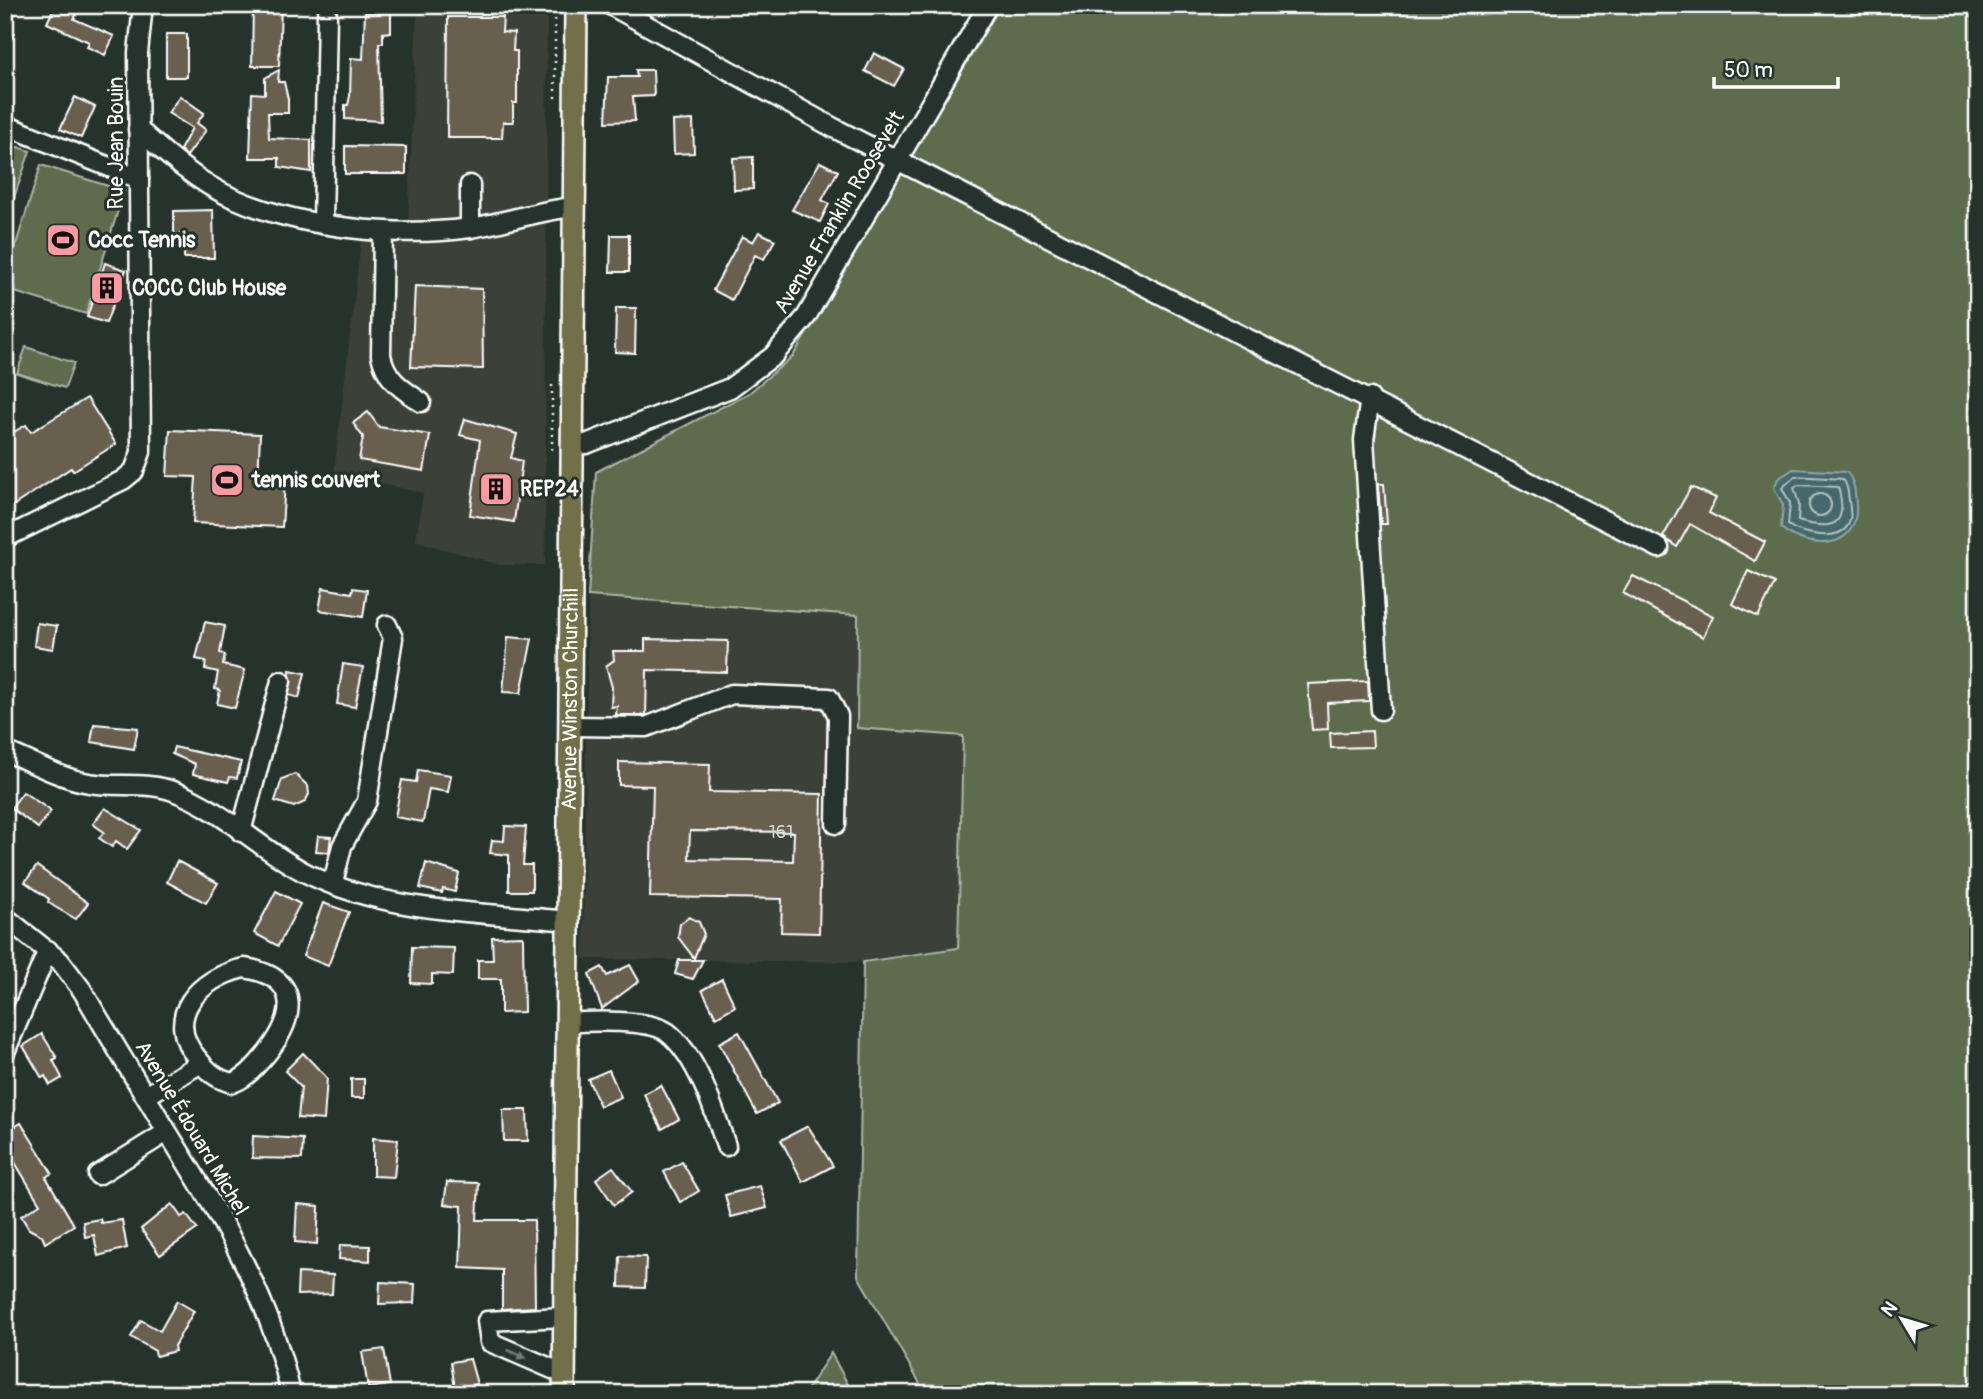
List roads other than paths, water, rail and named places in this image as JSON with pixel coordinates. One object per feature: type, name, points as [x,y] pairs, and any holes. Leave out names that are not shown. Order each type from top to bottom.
[{"type":"main road","name":"Avenue Winston Churchill","points":[[564,1384],[576,5]]},
{"type":"street","name":"Rue Jean Bouin","points":[[5,538],[123,480],[134,471],[141,452],[138,53],[144,5]]},
{"type":"street","points":[[610,5],[709,58],[758,88],[1370,398],[1659,548]]},
{"type":"street","name":"Avenue Franklin Roosevelt","points":[[573,445],[586,444],[730,388],[774,356],[806,317],[988,5]]},
{"type":"street","points":[[323,224],[327,15]]},
{"type":"street","points":[[5,125],[139,179]]},
{"type":"street","points":[[138,129],[201,180],[234,199],[323,224],[383,233],[470,228],[575,207]]},
{"type":"street","points":[[470,185],[470,228]]},
{"type":"street","points":[[383,233],[383,369],[391,381],[421,402]]},
{"type":"street","points":[[1370,398],[1364,440],[1381,710]]},
{"type":"street","points":[[333,883],[342,846],[367,801],[393,638],[387,625]]},
{"type":"street","points":[[242,832],[281,681]]},
{"type":"street","points":[[571,726],[646,727],[732,694],[829,698],[838,716],[836,824]]},
{"type":"street","points":[[5,751],[73,780],[92,784],[153,785],[174,791],[201,804],[309,874],[333,883],[405,904],[568,921]]},
{"type":"street","name":"Avenue Édouard Michel","points":[[5,917],[48,950],[82,990],[146,1096],[253,1276],[269,1315],[291,1394]]},
{"type":"street","points":[[5,1052],[48,950]]},
{"type":"street","points":[[244,968],[271,976],[281,985],[288,995],[290,1007],[287,1026],[249,1074],[232,1083],[214,1076],[201,1063],[184,1043],[182,1021],[184,1012],[203,988],[220,975],[244,968]]},
{"type":"street","points":[[567,1023],[637,1025],[667,1032],[685,1053],[713,1105],[726,1146]]},
{"type":"street","points":[[146,1096],[201,1063]]},
{"type":"street","points":[[98,1175],[167,1132]]},
{"type":"street","points":[[564,1317],[486,1321],[490,1342],[564,1384]]},
{"type":"water","points":[[1793,469],[1847,472],[1852,480],[1856,504],[1855,519],[1850,531],[1841,538],[1818,543],[1792,536],[1781,528],[1783,505],[1774,488],[1778,479]]},
{"type":"place","name":"Cocc Tennis","points":[[63,240]]},
{"type":"place","name":"COCC Club House","points":[[107,288]]},
{"type":"place","name":"tennis couvert","points":[[227,480]]},
{"type":"place","name":"REP24","points":[[496,489]]}]
